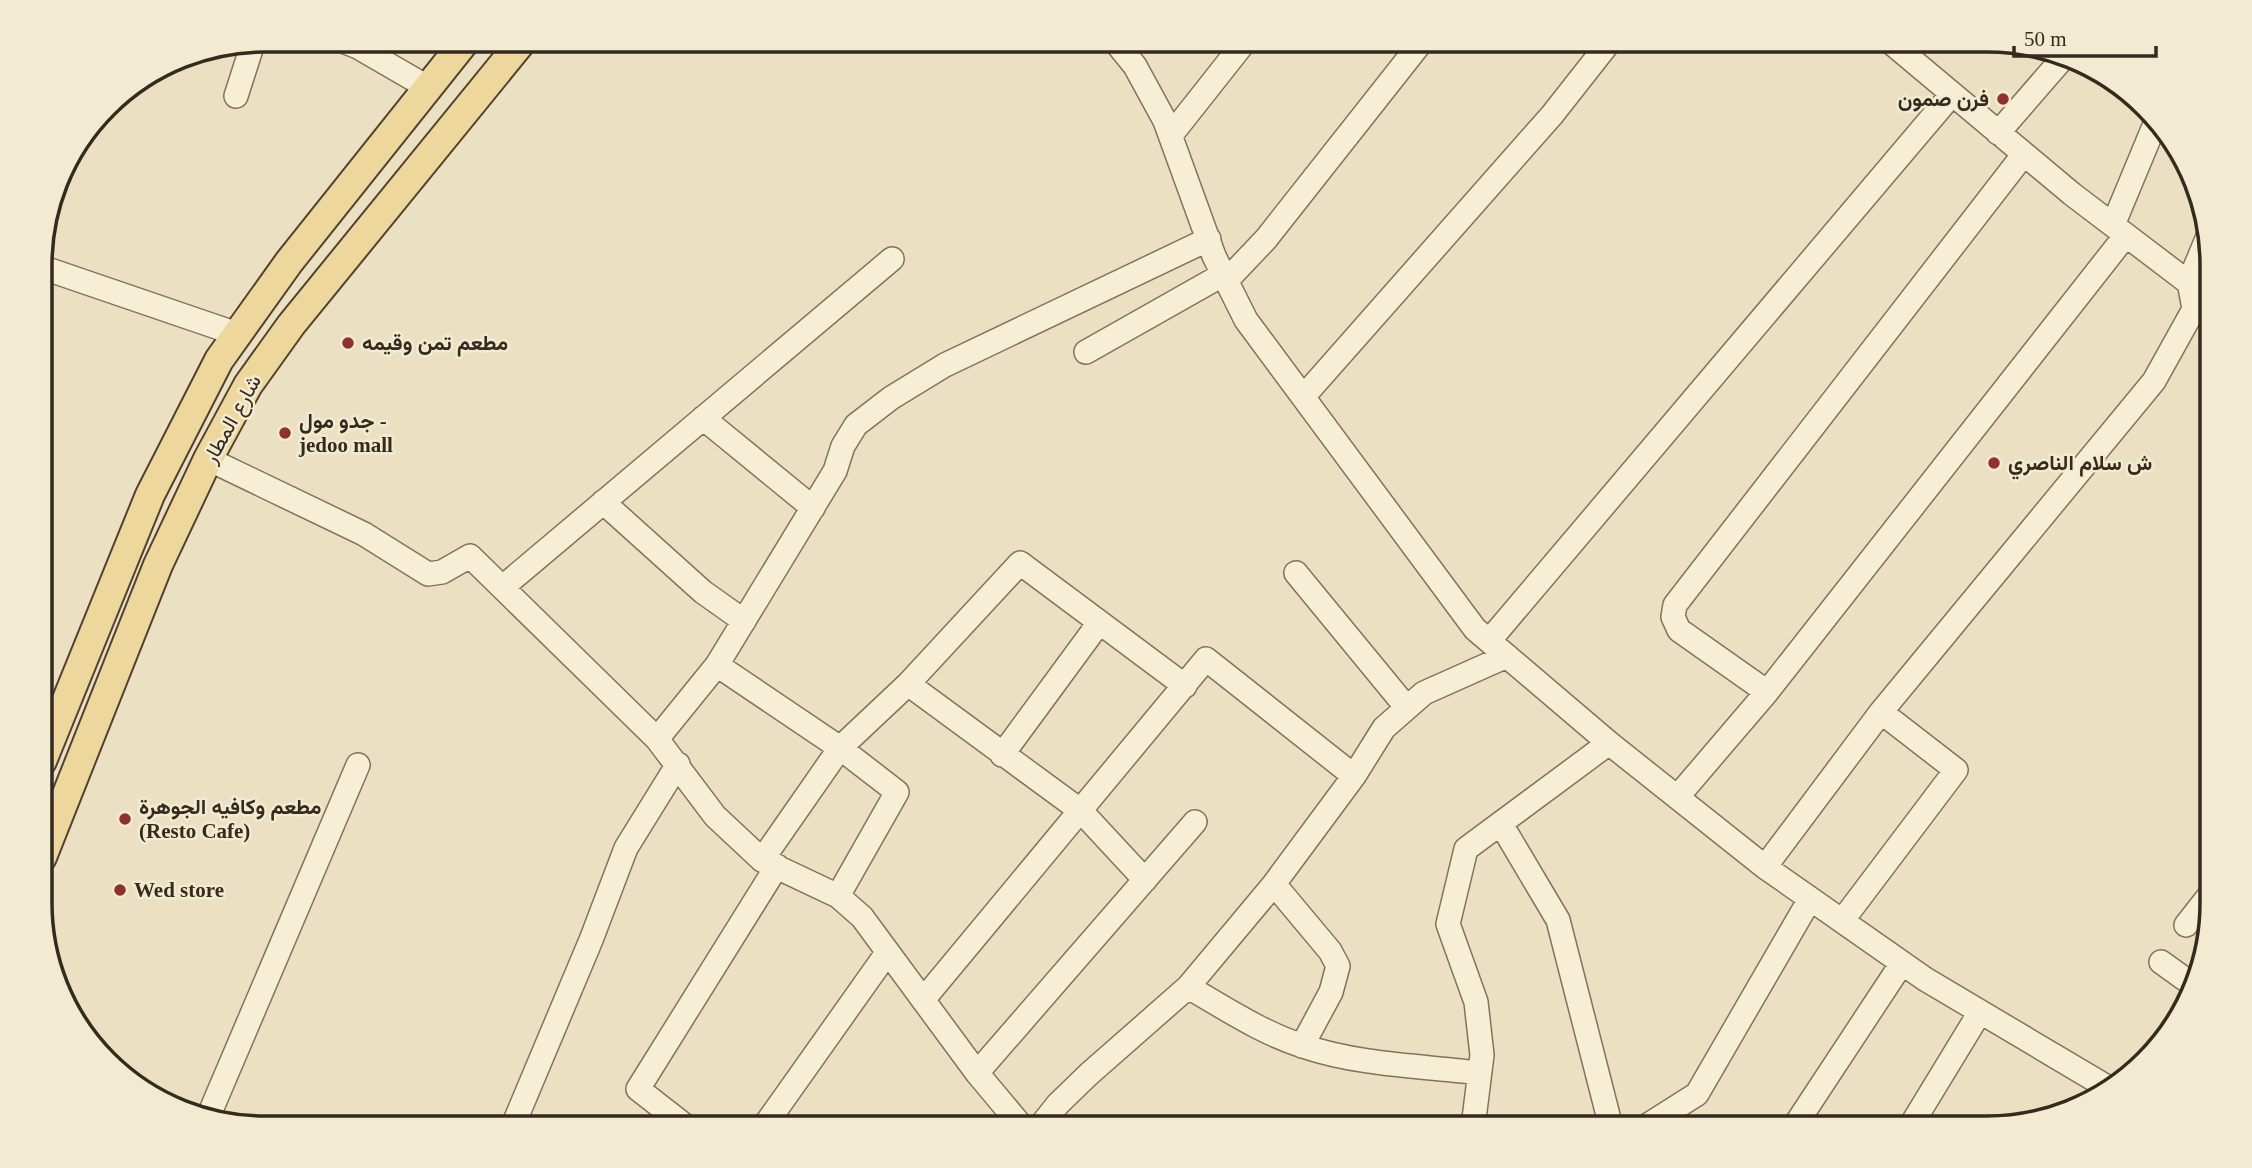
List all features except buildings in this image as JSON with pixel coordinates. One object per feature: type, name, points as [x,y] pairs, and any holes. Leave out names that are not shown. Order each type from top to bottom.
[{"type":"main road","name":"شارع المطار","points":[[52,736],[150,495],[179,433],[219,360],[289,262],[456,52]]},
{"type":"main road","name":"شارع المطار","points":[[52,832],[158,565],[208,459],[248,385],[322,286],[513,52]]},
{"type":"main road","points":[[330,211],[339,227],[363,236]]},
{"type":"main road","points":[[289,262],[312,270],[322,286]]},
{"type":"street","points":[[367,52],[427,87]]},
{"type":"street","points":[[1124,52],[1135,66],[1171,135],[1209,239],[1246,320],[1475,629],[1609,743],[1679,795],[1765,867],[1902,963],[2100,1083]]},
{"type":"street","points":[[1171,135],[1237,52]]},
{"type":"street","points":[[1086,352],[1226,277],[1266,239],[1414,52]]},
{"type":"street","points":[[1304,396],[1552,115],[1602,52]]},
{"type":"street","points":[[1907,52],[2024,154],[2200,291]]},
{"type":"street","points":[[236,96],[250,53]]},
{"type":"street","points":[[1998,132],[2057,65]]},
{"type":"street","points":[[1489,641],[1952,94]]},
{"type":"street","points":[[1679,795],[1767,692],[2120,230],[2152,132]]},
{"type":"street","points":[[1767,692],[1679,629],[1674,617],[1675,605],[2024,154]]},
{"type":"street","points":[[657,739],[717,664],[835,471],[843,446],[856,425],[891,398],[945,365],[1209,239]]},
{"type":"street","points":[[1765,867],[1881,712],[2154,381],[2194,309],[2189,282],[2199,257]]},
{"type":"street","points":[[504,586],[892,258]]},
{"type":"street","points":[[53,271],[237,334]]},
{"type":"street","points":[[703,418],[813,508]]},
{"type":"street","points":[[208,459],[364,534],[428,574],[442,572],[470,556],[504,586],[657,739],[715,816],[770,863],[838,896],[862,917],[976,1073],[1012,1116]]},
{"type":"street","points":[[603,502],[703,592],[744,621]]},
{"type":"street","points":[[672,1116],[638,1089],[840,748],[908,684],[1020,563],[1185,685]]},
{"type":"street","points":[[1296,573],[1407,708]]},
{"type":"street","points":[[1002,755],[1098,622]]},
{"type":"street","points":[[1050,1116],[1088,1074],[1188,987],[1274,884],[1354,776],[1384,728],[1424,693],[1507,656]]},
{"type":"street","points":[[923,1000],[1206,659],[1354,776]]},
{"type":"street","points":[[717,664],[840,748],[897,792],[838,896]]},
{"type":"street","points":[[908,684],[1081,811],[1145,880]]},
{"type":"street","points":[[1842,921],[1956,770],[1881,712]]},
{"type":"street","points":[[1474,1115],[1482,1055],[1476,1002],[1448,924],[1466,849],[1609,743]]},
{"type":"street","points":[[519,1116],[592,940],[626,848],[678,764]]},
{"type":"street","points":[[212,1108],[358,765]]},
{"type":"street","points":[[976,1073],[1195,822]]},
{"type":"street","points":[[1501,824],[1558,920],[1608,1115]]},
{"type":"street","points":[[1274,884],[1330,951],[1338,966],[1331,992],[1302,1046]]},
{"type":"street","points":[[1664,1115],[1697,1094],[1810,899]]},
{"type":"street","points":[[2186,925],[2200,908]]},
{"type":"street","points":[[772,1116],[887,953]]},
{"type":"street","points":[[2161,962],[2185,979]]},
{"type":"street","points":[[1802,1115],[1902,963]]},
{"type":"street","points":[[1188,987],[1257,1027],[1302,1046],[1352,1058],[1479,1073]]},
{"type":"street","points":[[1917,1115],[1980,1012]]},
{"type":"place","name":"فرن صمون","points":[[2003,99]]},
{"type":"place","name":"مطعم تمن وقيمه","points":[[348,343]]},
{"type":"place","name":"جدو مول - jedoo mall","points":[[285,433]]},
{"type":"place","name":"ش سلام الناصري","points":[[1994,463]]},
{"type":"place","name":"مطعم وكافيه الجوهرة (Resto Cafe)","points":[[125,819]]},
{"type":"place","name":"Wed store","points":[[120,890]]}]
